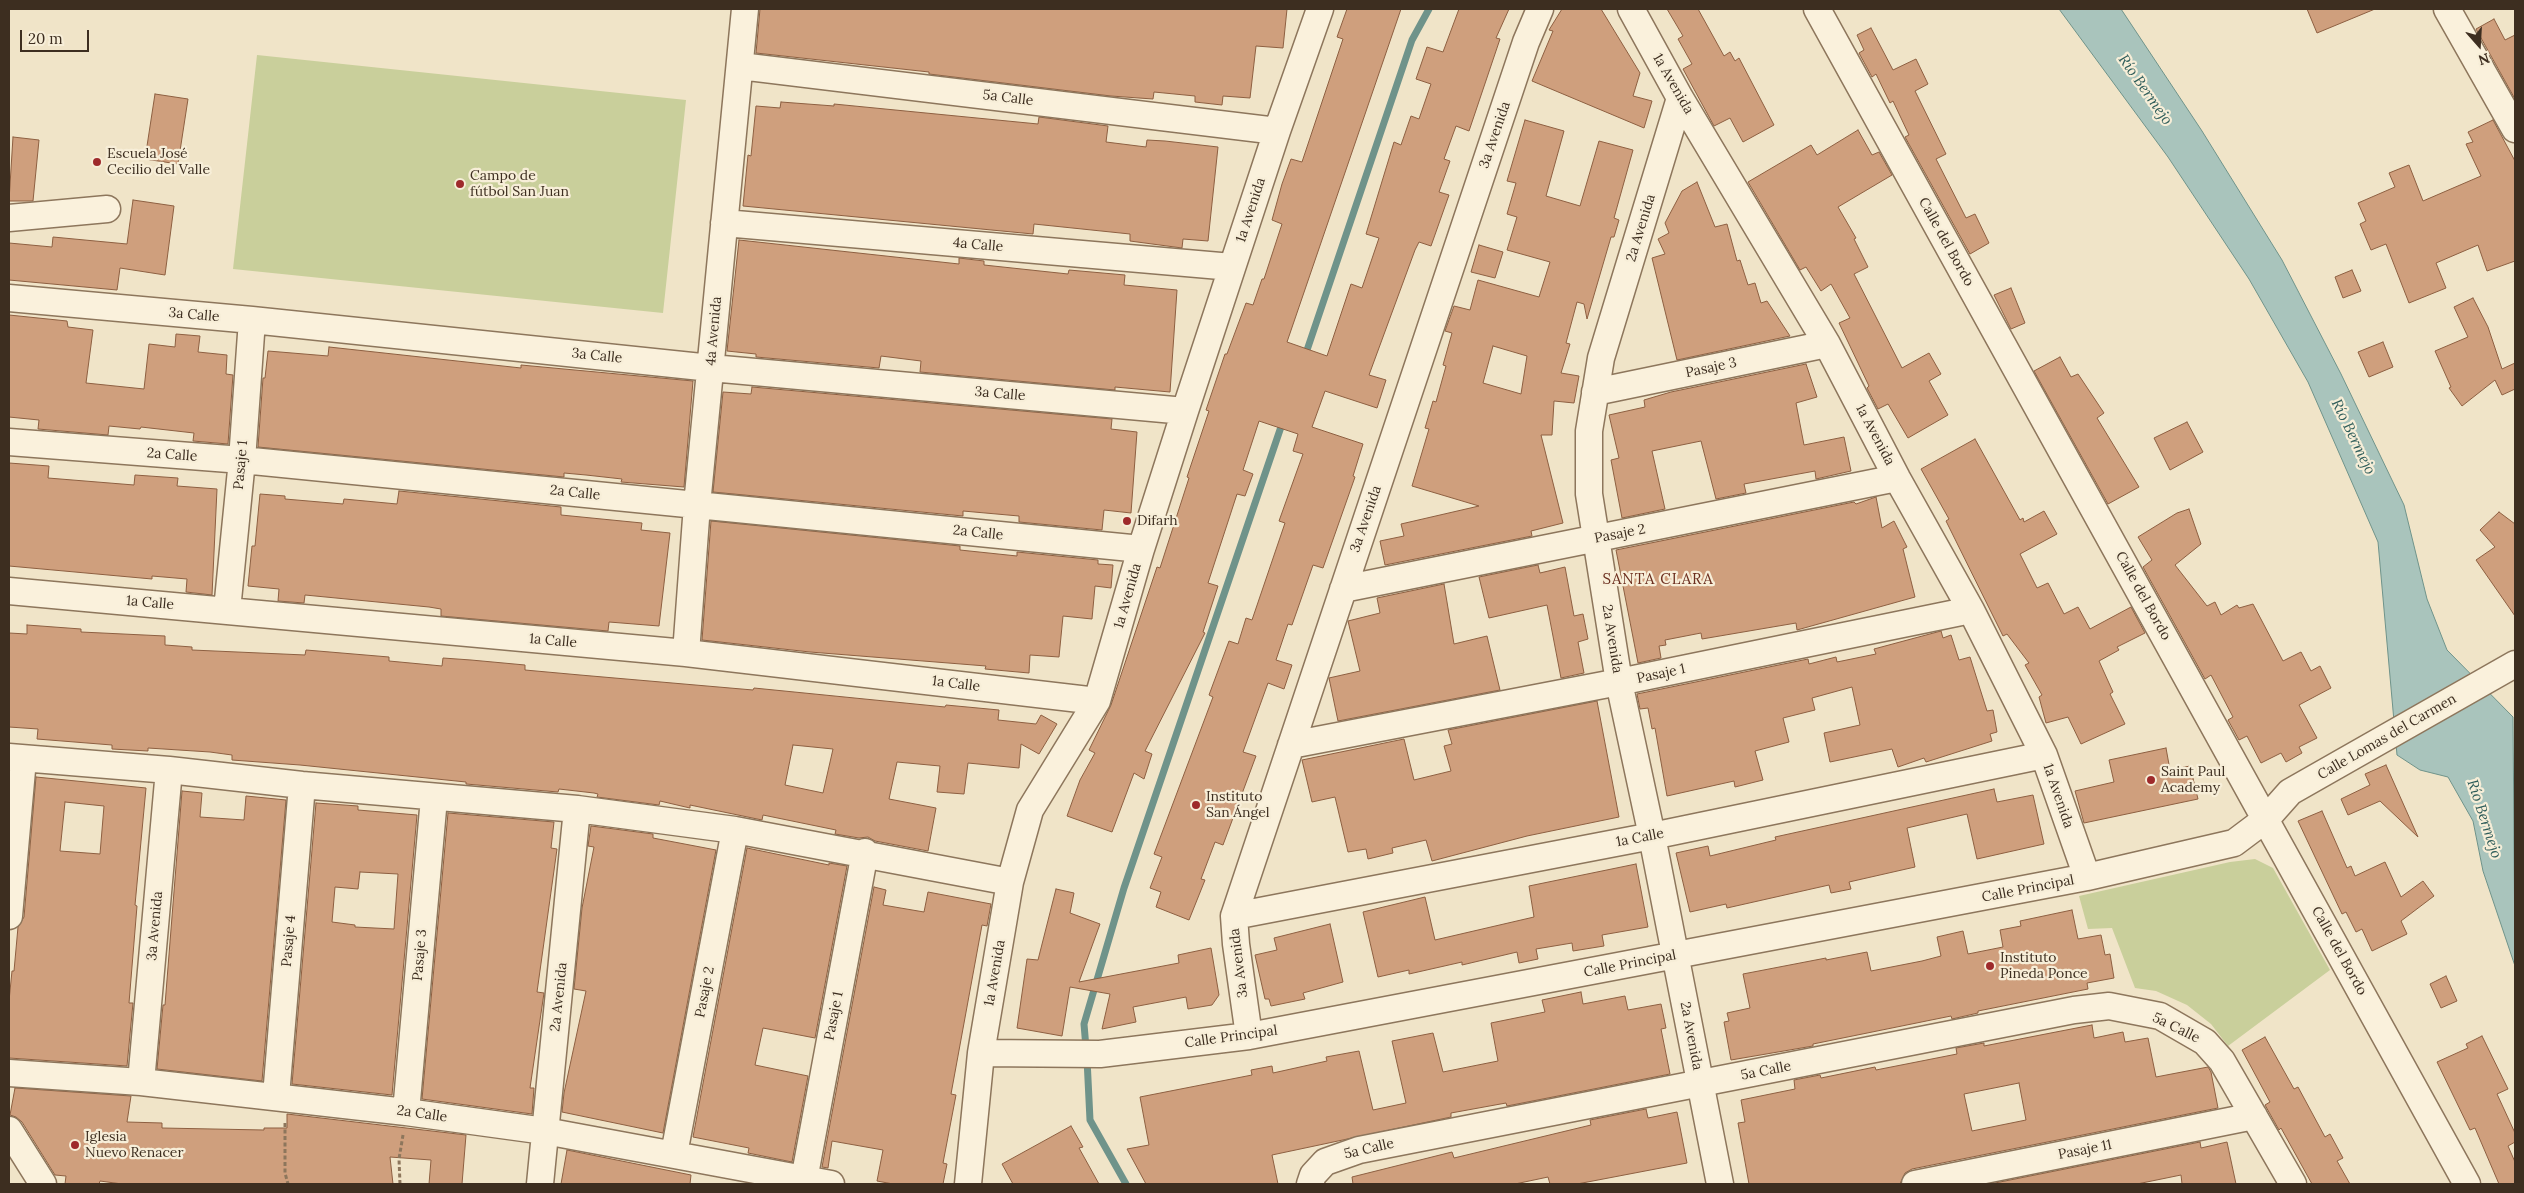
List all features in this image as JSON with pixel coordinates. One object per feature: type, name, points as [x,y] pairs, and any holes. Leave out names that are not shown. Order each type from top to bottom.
[{"type":"street","name":"4a Avenida","points":[[686,653],[697,505],[745,9]]},
{"type":"street","name":"1a Avenida","points":[[968,1184],[981,1053],[1010,882],[1030,810],[1097,700],[1141,549],[1185,411],[1277,130],[1320,9]]},
{"type":"street","name":"3a Avenida","points":[[1249,1036],[1234,916],[1523,51],[1540,9]]},
{"type":"street","name":"1a Avenida","points":[[1630,9],[1680,98],[1827,344],[1897,478],[1971,610],[2044,755],[2087,878]]},
{"type":"street","name":"Calle del Bordo","points":[[1817,9],[2468,1184]]},
{"type":"street","points":[[2447,9],[2515,130]]},
{"type":"street","name":"5a Calle","points":[[740,66],[1277,130]]},
{"type":"street","name":"2a Avenida","points":[[1680,98],[1601,358],[1589,440],[1589,494],[1619,682],[1652,836],[1720,1184]]},
{"type":"street","points":[[9,218],[108,209]]},
{"type":"street","name":"4a Calle","points":[[724,223],[1232,267]]},
{"type":"street","name":"3a Calle","points":[[9,298],[252,320],[711,368],[1185,411]]},
{"type":"street","name":"Pasaje 1","points":[[227,610],[242,460],[252,320]]},
{"type":"street","name":"Pasaje 3","points":[[1595,392],[1827,344]]},
{"type":"street","name":"2a Calle","points":[[9,442],[242,460],[1141,549]]},
{"type":"street","name":"Pasaje 2","points":[[1343,589],[1897,478]]},
{"type":"street","name":"1a Calle","points":[[9,591],[686,653],[1097,700]]},
{"type":"street","name":"Pasaje 1","points":[[1291,745],[1619,682],[1971,610]]},
{"type":"street","name":"Calle Lomas del Carmen","points":[[2266,819],[2290,792],[2515,664]]},
{"type":"street","name":"1a Calle","points":[[1234,916],[1652,836],[2044,755]]},
{"type":"street","points":[[9,916],[16,758],[169,770],[434,798],[577,809],[735,830],[865,852],[1010,882]]},
{"type":"street","name":"3a Avenida","points":[[141,1082],[169,770]]},
{"type":"street","name":"Pasaje 4","points":[[276,1096],[302,785]]},
{"type":"street","name":"Pasaje 3","points":[[406,1112],[434,798]]},
{"type":"street","name":"2a Avenida","points":[[540,1184],[577,809]]},
{"type":"street","name":"Calle Principal","points":[[981,1053],[1068,1052],[1100,1054],[1249,1036],[2087,878],[2234,843],[2266,819]]},
{"type":"street","name":"Pasaje 2","points":[[674,1154],[735,830]]},
{"type":"street","name":"Pasaje 1","points":[[804,1180],[865,852]]},
{"type":"street","name":"5a Calle","points":[[1310,1184],[1313,1175],[1325,1162],[1359,1150],[2074,1010],[2109,1006],[2160,1016],[2205,1042],[2222,1061],[2254,1116]]},
{"type":"street","name":"2a Calle","points":[[9,1073],[141,1082],[406,1112],[545,1131],[831,1184]]},
{"type":"street","points":[[2254,1116],[2293,1184]]},
{"type":"street","name":"Pasaje 11","points":[[1915,1184],[2254,1116]]},
{"type":"street","points":[[9,1130],[43,1184]]},
{"type":"path","points":[[276,1096],[286,1127],[284,1172],[288,1184]]},
{"type":"path","points":[[400,1184],[399,1159],[406,1112]]},
{"type":"green space","name":"Campo de fútbol San Juan","points":[[257,55],[686,100],[663,313],[233,269]]},
{"type":"green space","points":[[2255,859],[2273,868],[2330,970],[2228,1046],[2211,1024],[2187,1005],[2156,991],[2135,988],[2112,928],[2088,929],[2079,896],[2230,862]]},
{"type":"water","name":"Río Bermejo","points":[[2059,9],[2121,9],[2202,131],[2282,260],[2341,374],[2404,505],[2427,599],[2447,650],[2513,717],[2515,966],[2483,871],[2473,821],[2448,777],[2420,770],[2397,755],[2378,542],[2308,382],[2249,279],[2168,157]]},
{"type":"building","points":[[760,9],[1287,9],[1283,48],[1256,46],[1250,98],[1223,96],[1222,105],[1195,102],[1195,96],[1154,92],[1153,99],[1111,96],[929,74],[929,72],[756,53]]},
{"type":"building","points":[[1347,9],[1401,9],[1287,342],[1327,356],[1351,284],[1362,288],[1379,238],[1366,234],[1394,142],[1401,145],[1411,116],[1419,119],[1431,84],[1416,79],[1427,47],[1443,52],[1459,9],[1509,9],[1496,38],[1500,39],[1469,131],[1456,126],[1444,159],[1450,161],[1439,192],[1449,195],[1431,246],[1419,242],[1415,250],[1369,375],[1386,380],[1377,408],[1325,391],[1312,427],[1363,444],[1353,476],[1355,477],[1323,568],[1313,565],[1292,625],[1288,624],[1276,660],[1292,665],[1284,689],[1268,683],[1243,752],[1256,756],[1223,845],[1215,842],[1201,879],[1205,880],[1189,920],[1156,907],[1161,892],[1150,888],[1162,857],[1154,854],[1213,697],[1209,695],[1229,641],[1238,644],[1246,618],[1252,620],[1285,523],[1279,521],[1303,454],[1293,451],[1298,434],[1259,421],[1243,470],[1253,474],[1245,496],[1237,494],[1208,583],[1218,586],[1203,632],[1205,633],[1145,751],[1152,754],[1144,779],[1134,773],[1112,832],[1067,816],[1080,780],[1095,753],[1089,750],[1111,705],[1157,567],[1160,568],[1209,411],[1206,410],[1225,354],[1227,354],[1246,303],[1253,305],[1262,279],[1264,279],[1282,224],[1272,220],[1282,184],[1291,159],[1302,162],[1343,39],[1337,37]]},
{"type":"building","points":[[1562,9],[1601,9],[1640,73],[1633,96],[1652,101],[1644,128],[1532,81],[1553,31],[1549,30]]},
{"type":"building","points":[[1667,9],[1698,9],[1724,56],[1730,52],[1735,61],[1739,58],[1774,125],[1743,142],[1730,118],[1714,126],[1683,69],[1692,64],[1678,39],[1683,36]]},
{"type":"building","points":[[2307,9],[2375,9],[2317,33]]},
{"type":"building","points":[[2494,19],[2505,40],[2515,35],[2515,99],[2476,29]]},
{"type":"building","points":[[1871,28],[1893,70],[1916,59],[1928,84],[1915,91],[1946,154],[1936,159],[1966,218],[1975,214],[1989,243],[1970,254],[1905,137],[1909,135],[1893,101],[1890,103],[1876,74],[1872,77],[1859,53],[1864,50],[1857,35]]},
{"type":"building","points":[[155,94],[188,99],[178,164],[145,159]]},
{"type":"building","points":[[781,102],[834,106],[834,104],[1038,124],[1039,117],[1108,126],[1106,142],[1146,147],[1147,140],[1218,147],[1208,241],[1183,239],[1182,248],[1130,241],[1130,234],[1034,224],[1033,234],[743,206],[748,155],[751,156],[756,106],[780,108]]},
{"type":"building","points":[[1525,120],[1564,131],[1546,196],[1580,206],[1599,141],[1633,150],[1614,218],[1619,220],[1614,237],[1611,237],[1587,319],[1584,304],[1577,302],[1566,343],[1570,344],[1561,373],[1579,376],[1574,403],[1554,401],[1552,435],[1541,435],[1563,523],[1531,531],[1532,536],[1385,565],[1380,541],[1404,536],[1401,524],[1479,506],[1412,486],[1429,429],[1425,428],[1433,401],[1436,402],[1446,366],[1443,365],[1452,333],[1445,331],[1454,306],[1470,310],[1478,280],[1539,297],[1550,262],[1507,250],[1517,217],[1507,214],[1516,183],[1507,181]],"holes":[[[1493,346],[1527,356],[1521,394],[1483,383]]]},
{"type":"building","points":[[2493,120],[2515,161],[2515,261],[2487,271],[2478,245],[2436,263],[2446,288],[2409,303],[2386,244],[2371,250],[2360,224],[2366,221],[2358,203],[2395,187],[2389,173],[2409,165],[2423,201],[2481,176],[2466,144],[2473,142],[2468,132]]},
{"type":"building","points":[[1858,130],[1872,155],[1879,152],[1892,175],[1838,207],[1856,238],[1854,239],[1868,267],[1854,274],[1902,368],[1929,353],[1941,374],[1929,381],[1948,415],[1908,438],[1888,404],[1878,409],[1867,388],[1869,386],[1839,323],[1850,318],[1831,284],[1821,291],[1806,267],[1800,270],[1748,182],[1811,145],[1817,155]]},
{"type":"building","points":[[13,137],[39,140],[33,201],[9,201]]},
{"type":"building","points":[[1697,182],[1715,227],[1727,224],[1737,261],[1740,260],[1748,285],[1755,283],[1761,303],[1767,301],[1790,336],[1677,360],[1652,258],[1665,254],[1658,239],[1669,233],[1665,223],[1682,191]]},
{"type":"building","points":[[133,200],[174,206],[165,275],[120,268],[117,290],[9,280],[9,243],[52,247],[53,237],[127,244]]},
{"type":"building","points":[[739,240],[959,264],[959,258],[984,261],[984,265],[1068,274],[1069,270],[1125,275],[1124,285],[1177,290],[1170,392],[1115,387],[1115,390],[920,372],[921,361],[881,356],[879,368],[756,357],[756,354],[727,351]]},
{"type":"building","points":[[1479,245],[1503,252],[1495,278],[1471,272]]},
{"type":"building","points":[[2352,270],[2361,291],[2343,298],[2335,277]]},
{"type":"building","points":[[2011,288],[2025,323],[2011,329],[1994,295]]},
{"type":"building","points":[[2473,298],[2488,327],[2502,369],[2515,363],[2515,389],[2502,395],[2495,380],[2462,406],[2449,388],[2451,387],[2435,351],[2468,337],[2454,307]]},
{"type":"building","points":[[9,315],[67,321],[68,327],[93,330],[86,383],[144,389],[149,344],[175,347],[176,334],[200,336],[198,352],[227,355],[226,374],[233,375],[228,444],[193,441],[194,433],[141,427],[140,429],[109,426],[108,435],[38,429],[39,420],[9,417]]},
{"type":"building","points":[[2383,342],[2393,367],[2369,377],[2358,352]]},
{"type":"building","points":[[329,347],[521,368],[521,365],[693,381],[684,487],[621,482],[622,479],[586,475],[564,473],[564,477],[258,447],[263,378],[265,378],[268,351],[328,356]]},
{"type":"building","points":[[2060,357],[2071,377],[2078,374],[2104,413],[2097,418],[2139,487],[2108,504],[2034,371]]},
{"type":"building","points":[[1806,364],[1817,397],[1796,403],[1804,445],[1844,437],[1851,471],[1816,479],[1815,471],[1744,484],[1746,493],[1716,499],[1701,441],[1652,451],[1665,509],[1622,518],[1611,460],[1619,458],[1609,415],[1645,407],[1644,400],[1671,392]]},
{"type":"building","points":[[752,387],[1112,419],[1111,429],[1137,432],[1131,513],[1104,510],[1102,530],[1019,522],[1019,516],[963,511],[963,516],[713,492],[723,392],[751,394]]},
{"type":"building","points":[[2187,422],[2203,452],[2170,470],[2154,438]]},
{"type":"building","points":[[1975,439],[2020,520],[2023,518],[2024,522],[2044,511],[2057,534],[2020,554],[2037,588],[2048,583],[2064,614],[2078,607],[2090,629],[2131,607],[2145,633],[2117,647],[2119,650],[2099,661],[2113,692],[2110,694],[2125,724],[2081,744],[2068,717],[2046,723],[2039,697],[2042,695],[2025,665],[2029,663],[2007,634],[2003,636],[1946,521],[1949,519],[1921,469]]},
{"type":"building","points":[[9,463],[49,466],[48,478],[134,485],[135,475],[178,478],[177,486],[217,489],[212,595],[186,592],[187,579],[152,576],[152,579],[9,566]]},
{"type":"building","points":[[399,491],[561,507],[561,515],[642,523],[641,530],[670,533],[659,626],[609,622],[608,631],[441,616],[441,609],[429,607],[305,595],[304,603],[278,601],[279,589],[248,586],[252,546],[255,546],[260,494],[285,496],[285,499],[343,504],[344,499],[397,504]]},
{"type":"building","points":[[1876,497],[1882,528],[1894,521],[1907,547],[1903,549],[1915,597],[1797,630],[1796,623],[1702,639],[1701,633],[1665,640],[1666,645],[1659,646],[1661,658],[1638,663],[1616,550],[1854,502],[1856,504]]},
{"type":"building","points":[[2189,509],[2201,544],[2175,565],[2207,606],[2215,602],[2221,615],[2237,605],[2239,608],[2253,604],[2283,661],[2301,652],[2311,671],[2320,666],[2331,688],[2299,705],[2317,738],[2299,747],[2302,753],[2286,762],[2281,753],[2261,763],[2247,736],[2239,740],[2228,720],[2233,717],[2211,675],[2205,679],[2143,567],[2152,560],[2138,537],[2177,513]]},
{"type":"building","points":[[2499,512],[2515,524],[2515,616],[2476,560],[2495,547],[2480,530]]},
{"type":"building","points":[[711,521],[960,546],[960,550],[1017,556],[1017,552],[1098,560],[1098,564],[1113,565],[1111,588],[1095,586],[1092,619],[1063,616],[1059,657],[1030,655],[1029,673],[985,669],[986,666],[810,652],[702,640]]},
{"type":"building","points":[[1538,565],[1540,573],[1565,567],[1574,616],[1583,614],[1588,639],[1578,642],[1584,673],[1561,678],[1547,605],[1489,618],[1479,577]]},
{"type":"building","points":[[1444,584],[1454,644],[1487,636],[1500,690],[1338,721],[1329,678],[1360,671],[1348,621],[1380,613],[1377,598]]},
{"type":"building","points":[[27,625],[81,629],[81,632],[165,636],[165,645],[192,647],[192,650],[305,655],[306,650],[389,657],[389,661],[442,666],[443,658],[471,660],[525,665],[525,670],[753,690],[754,688],[945,707],[946,705],[999,710],[998,720],[1036,724],[1041,715],[1057,724],[1039,754],[1021,744],[1019,768],[968,763],[964,794],[937,792],[940,766],[897,762],[889,799],[936,808],[928,851],[875,841],[868,837],[859,838],[835,834],[836,830],[763,815],[762,820],[690,805],[690,808],[660,801],[659,805],[597,797],[598,794],[594,793],[559,789],[558,792],[466,784],[466,782],[232,760],[232,755],[210,752],[148,748],[148,751],[112,749],[112,745],[37,739],[38,729],[9,727],[9,633],[27,634]],"holes":[[[793,745],[833,749],[823,793],[785,785]]]},
{"type":"building","points":[[1941,631],[1943,638],[1951,635],[1959,660],[1970,657],[1987,711],[1993,710],[1997,732],[1990,734],[1992,741],[1926,762],[1924,758],[1898,767],[1892,749],[1830,762],[1824,733],[1860,725],[1852,687],[1812,698],[1815,710],[1783,718],[1789,742],[1755,751],[1763,780],[1735,787],[1734,781],[1667,796],[1655,728],[1652,729],[1648,708],[1640,709],[1637,694],[1808,659],[1809,664],[1836,657],[1837,662],[1876,654],[1874,649]]},
{"type":"building","points":[[1597,701],[1619,817],[1527,836],[1432,861],[1426,840],[1392,848],[1393,853],[1368,859],[1366,849],[1348,852],[1335,797],[1312,802],[1302,760],[1404,739],[1414,780],[1451,771],[1444,746],[1452,744],[1448,730]]},
{"type":"building","points":[[2166,748],[2170,770],[2190,766],[2198,799],[2084,823],[2075,791],[2114,782],[2109,760]]},
{"type":"building","points":[[2386,765],[2418,837],[2380,801],[2348,815],[2341,799],[2370,785],[2365,774]]},
{"type":"building","points":[[36,777],[146,788],[135,905],[137,906],[129,1003],[133,1003],[127,1066],[9,1058],[9,1001],[12,971],[14,971],[18,927],[24,917]],"holes":[[[65,802],[104,806],[100,854],[60,851]]]},
{"type":"building","points":[[1994,789],[1997,802],[2033,795],[2044,844],[1977,859],[1967,814],[1907,828],[1915,867],[1849,882],[1851,889],[1831,893],[1829,885],[1727,908],[1726,904],[1690,912],[1676,853],[1708,846],[1710,856],[1776,840],[1775,837]]},
{"type":"building","points":[[182,791],[202,793],[200,817],[244,820],[246,796],[286,800],[262,1081],[157,1069],[163,1005],[165,1005]]},
{"type":"building","points":[[316,803],[358,806],[358,810],[417,815],[392,1095],[292,1084]],"holes":[[[360,872],[398,874],[394,929],[355,927],[355,925],[332,922],[335,887],[358,889]]]},
{"type":"building","points":[[2322,811],[2347,868],[2351,866],[2355,876],[2385,862],[2401,897],[2423,881],[2434,896],[2401,921],[2407,934],[2372,951],[2362,929],[2356,932],[2346,912],[2342,914],[2298,821]]},
{"type":"building","points":[[448,813],[554,822],[551,848],[557,849],[537,992],[544,993],[530,1088],[534,1088],[532,1114],[422,1099]]},
{"type":"building","points":[[591,826],[653,834],[653,838],[716,850],[663,1133],[562,1112],[564,1093],[586,991],[574,989],[582,908],[594,847],[588,846]]},
{"type":"building","points":[[747,848],[829,865],[829,863],[847,866],[815,1038],[763,1028],[755,1065],[808,1076],[792,1162],[748,1153],[749,1148],[693,1137]]},
{"type":"building","points":[[1636,864],[1648,927],[1602,935],[1604,946],[1573,951],[1572,943],[1536,949],[1538,959],[1519,963],[1517,952],[1462,965],[1462,962],[1409,974],[1409,970],[1378,977],[1363,912],[1425,897],[1435,940],[1534,917],[1529,886]]},
{"type":"building","points":[[874,887],[886,890],[883,905],[924,912],[928,892],[991,904],[987,926],[982,925],[951,1094],[956,1095],[943,1163],[947,1164],[943,1184],[893,1184],[877,1181],[883,1150],[832,1141],[828,1168],[822,1167]]},
{"type":"building","points":[[1056,889],[1074,893],[1070,913],[1100,924],[1079,982],[1179,963],[1178,955],[1211,948],[1219,995],[1212,1005],[1188,1009],[1186,997],[1133,1007],[1136,1022],[1102,1029],[1110,994],[1070,987],[1062,1036],[1017,1028],[1027,959],[1038,960]]},
{"type":"building","points":[[2072,910],[2078,939],[2101,935],[2105,955],[2110,954],[2114,978],[2087,983],[2088,989],[1978,1011],[1978,1013],[1952,1019],[1951,1016],[1813,1044],[1813,1046],[1731,1060],[1724,1022],[1729,1021],[1727,1013],[1750,1008],[1743,974],[1867,952],[1871,971],[1941,956],[1937,937],[1963,931],[1968,954],[2003,947],[2000,930],[2021,926],[2020,921]]},
{"type":"building","points":[[1330,924],[1343,982],[1303,993],[1305,999],[1271,1006],[1269,999],[1265,999],[1255,955],[1277,950],[1274,938]]},
{"type":"building","points":[[2446,976],[2457,1001],[2441,1008],[2430,984]]},
{"type":"building","points":[[1581,992],[1583,1004],[1625,996],[1628,1010],[1661,1004],[1666,1028],[1661,1029],[1670,1074],[1507,1106],[1506,1103],[1451,1113],[1451,1117],[1272,1155],[1278,1184],[1146,1184],[1127,1149],[1149,1145],[1140,1097],[1252,1075],[1251,1070],[1272,1066],[1273,1073],[1327,1061],[1326,1057],[1359,1051],[1373,1110],[1406,1103],[1392,1041],[1433,1033],[1443,1072],[1498,1061],[1491,1023],[1545,1012],[1542,1000]]},
{"type":"building","points":[[2092,1025],[2094,1038],[2123,1032],[2125,1042],[2148,1038],[2156,1077],[2208,1067],[2211,1072],[2218,1108],[1912,1169],[1905,1173],[1900,1184],[1749,1184],[1738,1123],[1745,1122],[1741,1100],[1795,1089],[1794,1080],[1820,1075],[1821,1078],[1875,1067],[1876,1070],[1957,1054],[1956,1048],[1984,1043],[1984,1046]],"holes":[[[2019,1083],[2026,1120],[1972,1131],[1964,1094]]]},
{"type":"building","points":[[2482,1036],[2508,1089],[2497,1094],[2515,1133],[2515,1142],[2508,1146],[2515,1162],[2515,1184],[2499,1184],[2475,1128],[2470,1130],[2437,1062],[2468,1048],[2466,1044]]},
{"type":"building","points":[[2265,1037],[2294,1089],[2298,1087],[2325,1137],[2330,1134],[2343,1158],[2337,1161],[2350,1184],[2312,1184],[2281,1128],[2279,1130],[2265,1105],[2270,1102],[2242,1050]]},
{"type":"building","points":[[15,1088],[131,1096],[127,1122],[162,1123],[162,1128],[264,1130],[264,1128],[287,1128],[287,1114],[466,1135],[462,1184],[429,1184],[431,1160],[390,1157],[393,1184],[122,1184],[100,1181],[99,1184],[65,1184],[66,1176],[55,1175],[22,1122],[10,1115]]},
{"type":"building","points":[[1646,1109],[1648,1118],[1677,1112],[1687,1163],[1577,1184],[1550,1184],[1548,1177],[1515,1184],[1353,1184],[1352,1177],[1452,1152],[1454,1158],[1591,1125],[1590,1120]]},
{"type":"building","points":[[1071,1126],[1083,1147],[1079,1148],[1099,1184],[1013,1184],[1002,1164]]},
{"type":"building","points":[[2200,1142],[2201,1148],[2227,1142],[2236,1184],[2182,1184],[2181,1175],[2137,1184],[1990,1184]]},
{"type":"building","points":[[567,1150],[691,1175],[690,1184],[561,1184]]},
{"type":"waterway","points":[[1305,356],[1412,40],[1429,9]]},
{"type":"waterway","points":[[1086,1048],[1084,1024],[1124,888],[1283,421]]},
{"type":"waterway","points":[[1087,1059],[1090,1120],[1126,1184]]},
{"type":"place","name":"Escuela José Cecilio del Valle","points":[[97,162]]},
{"type":"place","name":"Campo de fútbol San Juan","points":[[460,184]]},
{"type":"place","name":"Difarh","points":[[1127,521]]},
{"type":"place","name":"Saint Paul Academy","points":[[2151,780]]},
{"type":"place","name":"Instituto San Ángel","points":[[1196,805]]},
{"type":"place","name":"Instituto Pineda Ponce","points":[[1990,966]]},
{"type":"place","name":"Iglesia Nuevo Renacer","points":[[75,1145]]},
{"type":"district","name":"SANTA CLARA","points":[[1658,580]]}]
